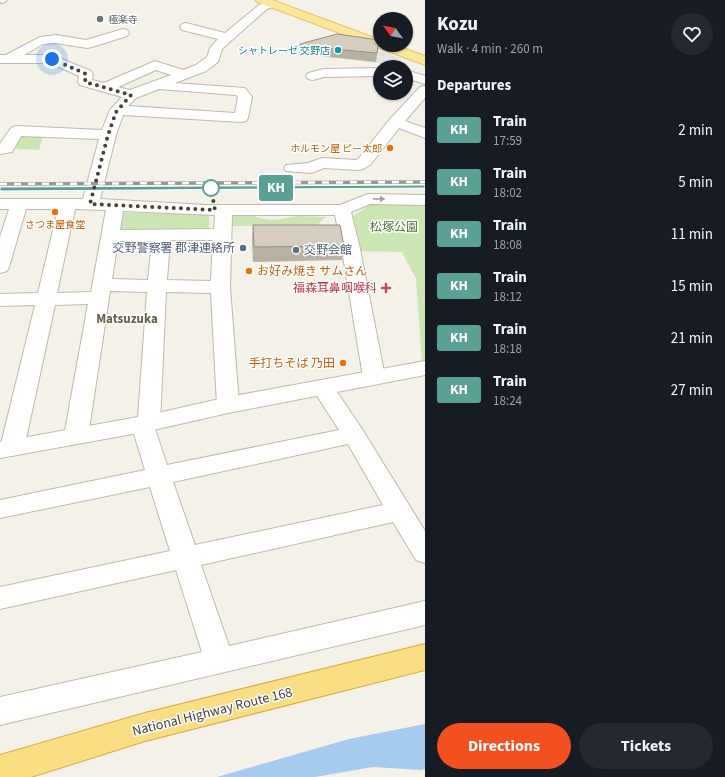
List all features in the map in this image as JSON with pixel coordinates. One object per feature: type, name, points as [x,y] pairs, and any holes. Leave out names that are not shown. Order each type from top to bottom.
[{"type":"highway","name":"National Highway Route 168","points":[[0,771],[145,727],[425,657]]},
{"type":"main road","points":[[266,2],[373,42]]},
{"type":"main road","points":[[400,52],[425,61]]},
{"type":"street","points":[[90,204],[108,135],[117,110],[131,95],[158,86],[211,62],[216,48],[263,7],[266,2]]},
{"type":"street","points":[[186,27],[228,38]]},
{"type":"street","points":[[4,58],[40,41],[56,39],[87,44],[123,33]]},
{"type":"street","points":[[4,58],[52,59],[86,74],[85,82],[131,95]]},
{"type":"street","points":[[104,88],[156,65],[184,75]]},
{"type":"street","points":[[312,76],[344,71],[366,74],[373,73]]},
{"type":"street","points":[[413,76],[425,80]]},
{"type":"street","points":[[117,110],[241,118],[245,97],[240,91],[158,86]]},
{"type":"street","points":[[292,168],[311,168],[322,163],[359,165],[365,161],[395,122],[425,90]]},
{"type":"street","points":[[395,122],[425,133]]},
{"type":"street","points":[[0,129],[16,132],[108,135]]},
{"type":"street","points":[[0,164],[3,149],[16,132]]},
{"type":"street","points":[[308,156],[365,161]]},
{"type":"street","points":[[0,204],[90,204],[224,210],[342,210],[368,199],[425,200]]},
{"type":"street","points":[[0,267],[19,204]]},
{"type":"street","points":[[68,204],[46,298],[6,449],[425,368]]},
{"type":"street","points":[[76,436],[115,206]]},
{"type":"street","points":[[224,210],[220,287],[228,406]]},
{"type":"street","points":[[342,210],[350,244],[374,377]]},
{"type":"street","points":[[110,236],[222,234]]},
{"type":"street","points":[[162,235],[146,423],[159,475],[219,660]]},
{"type":"street","points":[[0,300],[46,298],[157,286],[220,287]]},
{"type":"street","points":[[323,388],[354,435],[425,553]]},
{"type":"street","points":[[0,509],[354,435]]},
{"type":"street","points":[[0,598],[401,512]]},
{"type":"street","points":[[0,711],[425,613]]},
{"type":"green space","points":[[26,136],[43,136],[39,150],[16,149],[18,139]]},
{"type":"green space","name":"松塚公園","points":[[374,202],[425,203],[425,362],[422,362],[416,279],[402,252],[357,251],[352,217]]},
{"type":"green space","points":[[120,213],[209,213],[209,232],[117,231]]},
{"type":"green space","points":[[251,215],[271,220],[300,216],[326,217],[316,226],[232,226],[233,216]]},
{"type":"shaded area","points":[[359,44],[373,49],[373,52],[382,52],[402,59],[373,60],[373,62],[362,61],[365,56]]},
{"type":"water","points":[[425,724],[425,769],[373,767],[315,777],[217,777],[349,739]]},
{"type":"building","points":[[337,34],[373,39],[373,52],[377,52],[377,53],[300,46],[300,44]]},
{"type":"building","points":[[253,225],[340,225],[344,246],[254,247]]},
{"type":"railway","points":[[0,184],[425,182]]},
{"type":"train","name":"KH","points":[[0,189],[425,187]]},
{"type":"place","name":"極楽寺","points":[[100,19]]},
{"type":"place","name":"シャトレーゼ 交野店","points":[[338,50]]},
{"type":"place","name":"ホルモン屋 ピー太郎","points":[[390,148]]},
{"type":"place","name":"さつま屋食堂","points":[[55,212]]},
{"type":"place","name":"交野警察署 郡津連絡所","points":[[243,248]]},
{"type":"place","name":"交野会館","points":[[296,250]]},
{"type":"place","name":"お好み焼き サムさん","points":[[249,271]]},
{"type":"place","name":"福森耳鼻咽喉科","points":[[386,288]]},
{"type":"place","name":"手打ちそば 乃田","points":[[343,363]]},
{"type":"district","name":"Matsuzuka","points":[[127,318]]},
{"type":"route","points":[[52,59],[86,74],[85,82],[131,95],[116,112],[108,135],[90,204],[215,210],[211,188]]}]
